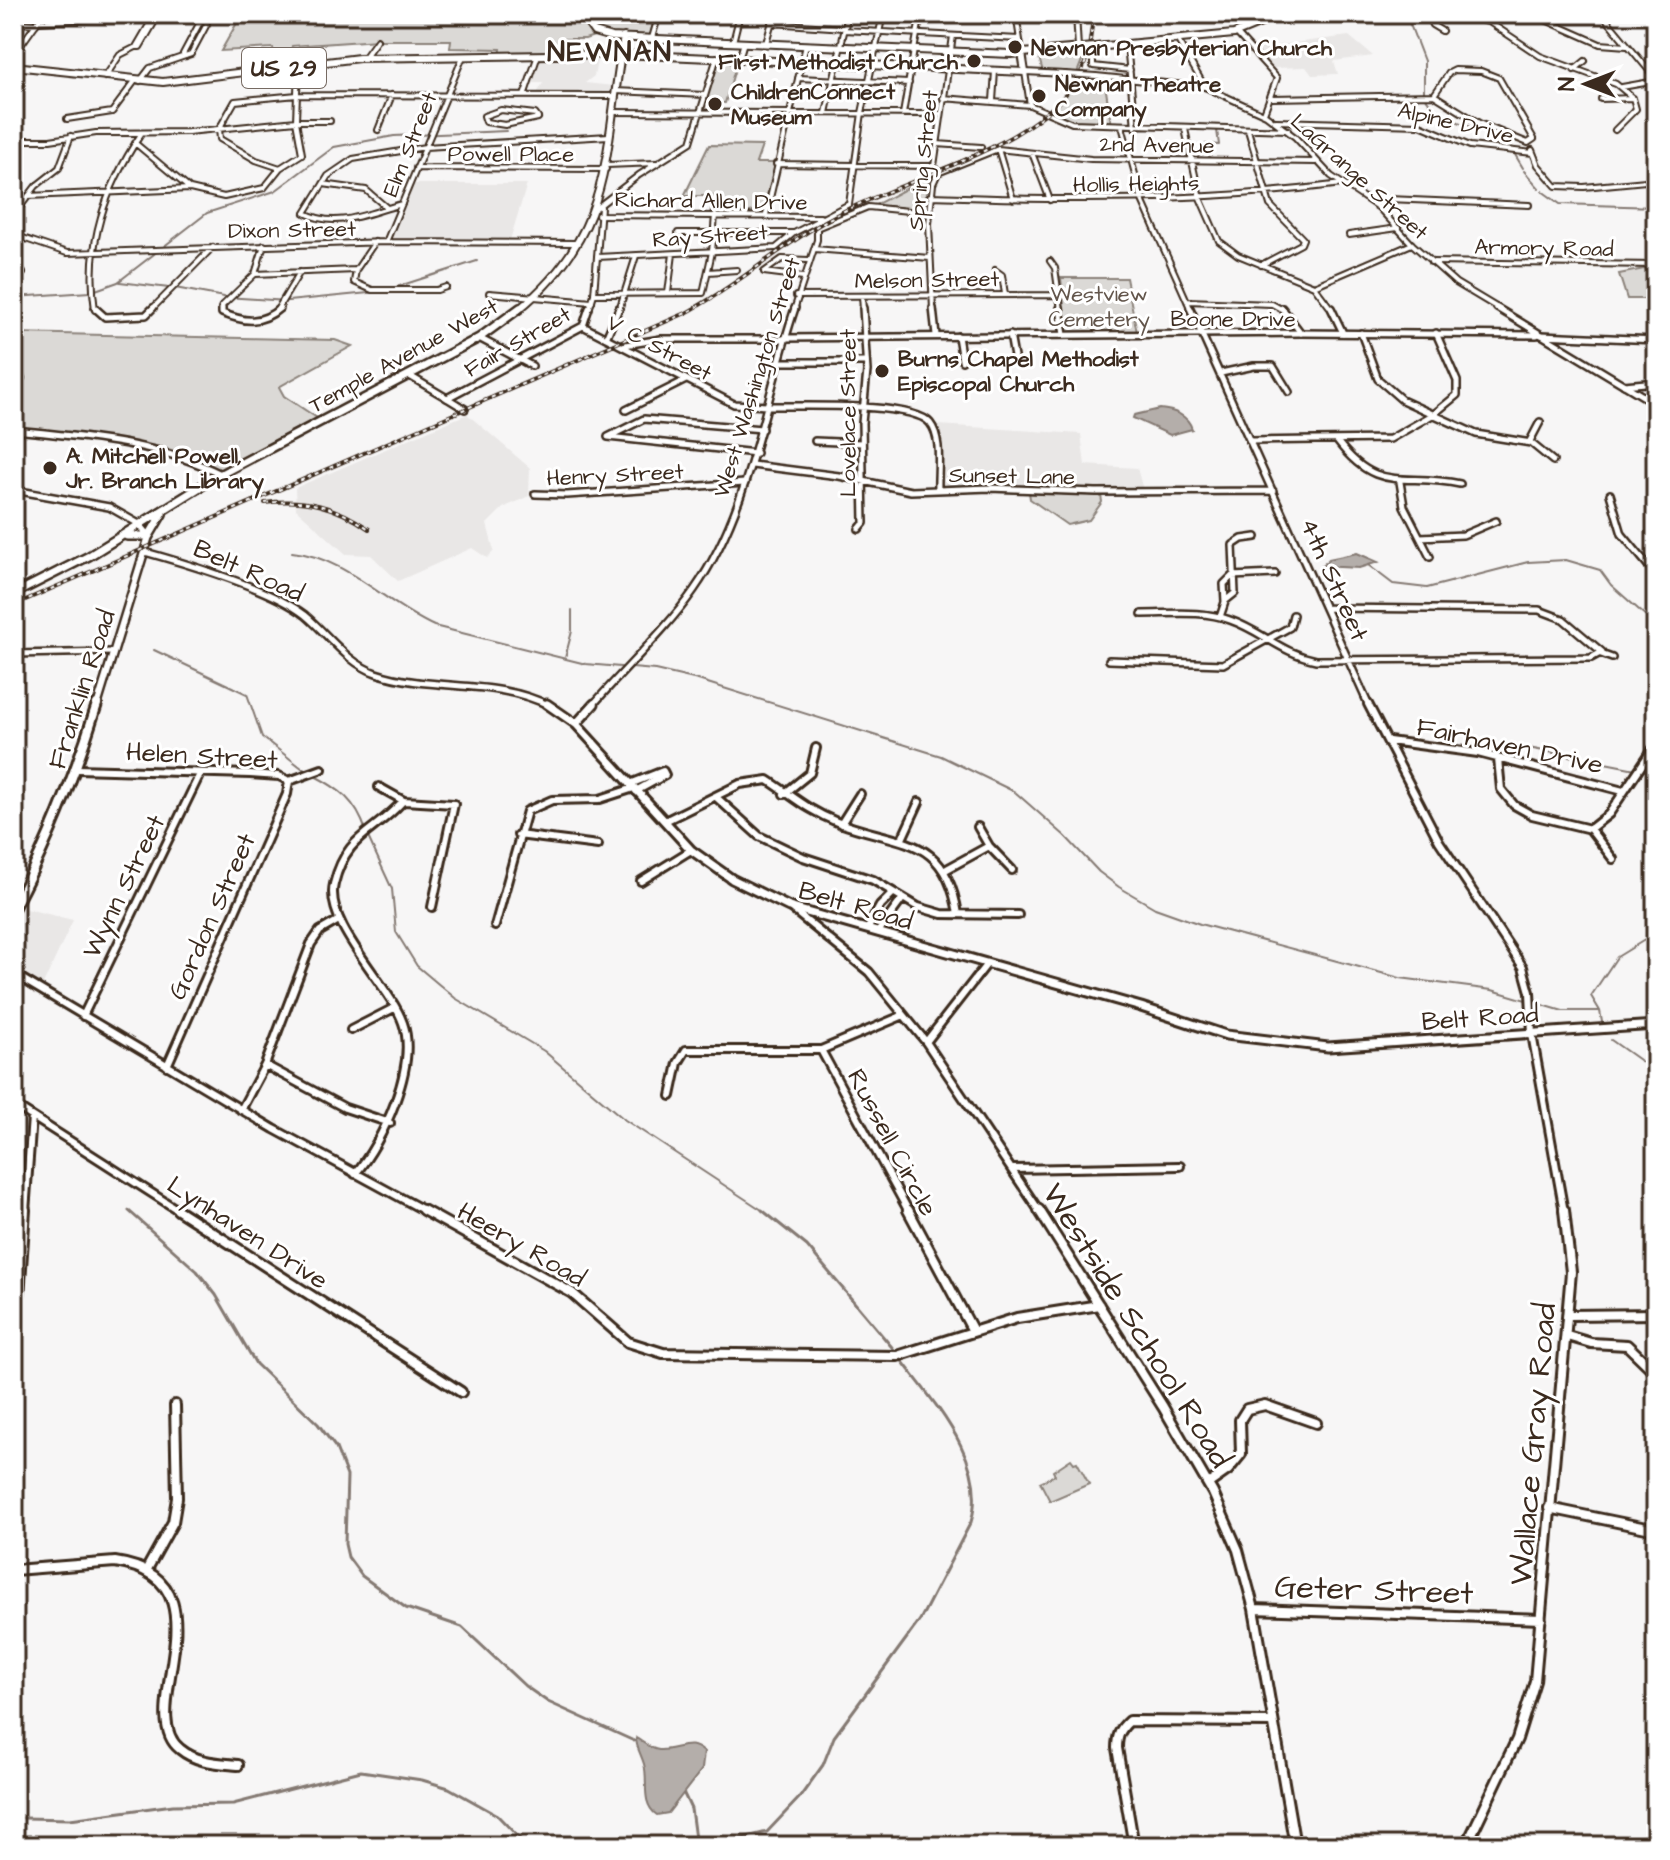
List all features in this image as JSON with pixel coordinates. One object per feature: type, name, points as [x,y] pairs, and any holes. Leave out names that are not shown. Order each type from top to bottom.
[{"type":"main road","points":[[581,14],[595,33],[624,37],[1011,54],[1237,34],[1283,14]]},
{"type":"main road","points":[[598,210],[624,37]]},
{"type":"main road","name":"US 29","points":[[14,66],[138,81],[186,80],[364,58],[537,58],[620,54],[911,66]]},
{"type":"main road","points":[[1022,54],[1025,72]]},
{"type":"main road","name":"LaGrange Street","points":[[911,66],[1025,72]]},
{"type":"main road","name":"Temple Avenue West","points":[[14,594],[119,538],[221,474],[505,322],[532,298],[598,210]]},
{"type":"main road","points":[[149,536],[153,524],[167,508]]},
{"type":"main road","points":[[139,524],[149,536]]},
{"type":"main road","points":[[119,538],[135,534],[149,536]]},
{"type":"main road","name":"Franklin Road","points":[[14,907],[77,769],[149,536]]},
{"type":"street","points":[[14,55],[43,14]]},
{"type":"street","points":[[67,119],[112,112],[150,68],[191,53],[209,14]]},
{"type":"street","points":[[652,38],[659,14]]},
{"type":"street","points":[[733,42],[740,14]]},
{"type":"street","points":[[766,43],[774,14]]},
{"type":"street","points":[[815,25],[819,14]]},
{"type":"street","points":[[826,113],[848,14]]},
{"type":"street","points":[[818,224],[849,204],[857,165],[862,113],[883,14]]},
{"type":"street","points":[[903,114],[921,14]]},
{"type":"street","points":[[1016,14],[1022,54]]},
{"type":"street","points":[[1076,14],[1080,48]]},
{"type":"street","points":[[1265,14],[1273,18]]},
{"type":"street","points":[[1442,31],[1432,25],[1444,14]]},
{"type":"street","points":[[1456,14],[1489,22],[1534,53],[1622,87],[1636,103],[1634,114],[1615,130]]},
{"type":"street","points":[[1532,14],[1600,44],[1627,46]]},
{"type":"street","points":[[1602,14],[1656,80],[1622,87]]},
{"type":"street","points":[[14,23],[109,18]]},
{"type":"street","points":[[105,77],[120,55],[140,47],[154,23],[150,23],[136,47]]},
{"type":"street","points":[[771,23],[880,33],[1019,39]]},
{"type":"street","points":[[1237,34],[1277,78],[1264,113]]},
{"type":"street","name":"Spring Street","points":[[936,335],[929,213],[932,180],[938,173],[934,166],[953,36]]},
{"type":"street","points":[[1177,39],[1205,87]]},
{"type":"street","points":[[364,58],[377,40]]},
{"type":"street","points":[[739,59],[744,42]]},
{"type":"street","points":[[1127,44],[1135,127]]},
{"type":"street","points":[[766,215],[806,45]]},
{"type":"street","name":"Temple Avenue West","points":[[598,210],[656,163],[691,142],[717,57]]},
{"type":"street","points":[[524,96],[537,58]]},
{"type":"street","name":"Elm Street","points":[[386,242],[462,59]]},
{"type":"street","points":[[1093,61],[1093,66],[1130,70]]},
{"type":"street","points":[[1574,70],[1585,61]]},
{"type":"street","points":[[28,196],[190,189],[224,197],[264,188],[280,168],[302,154],[296,121],[298,66]]},
{"type":"street","points":[[1434,95],[1455,70],[1481,71],[1499,78],[1531,132],[1534,139],[1528,143]]},
{"type":"street","points":[[993,101],[995,71]]},
{"type":"street","points":[[1025,72],[1030,105]]},
{"type":"street","name":"LaGrange Street","points":[[1025,72],[1131,78],[1205,87],[1264,113],[1288,130],[1316,162],[1365,198],[1431,262],[1476,298],[1656,404]]},
{"type":"street","points":[[798,78],[909,83]]},
{"type":"street","points":[[280,168],[220,139],[219,129],[231,106],[242,99],[297,95],[705,95]]},
{"type":"street","points":[[378,130],[392,95]]},
{"type":"street","points":[[1272,98],[1434,95],[1501,134],[1528,143],[1539,166],[1556,186],[1607,186],[1656,180]]},
{"type":"street","points":[[501,110],[535,114],[538,118],[505,125],[490,124],[484,119],[487,114],[501,110],[509,96]]},
{"type":"street","points":[[943,98],[1030,105],[1067,122],[1185,129],[1288,130]]},
{"type":"street","points":[[1601,99],[1633,98]]},
{"type":"street","points":[[612,112],[941,114]]},
{"type":"street","points":[[14,140],[330,121]]},
{"type":"street","name":"Alpine Drive","points":[[1276,121],[1420,125],[1470,146],[1533,153]]},
{"type":"street","name":"4th Street","points":[[1122,126],[1128,160],[1136,175],[1142,200],[1380,731],[1389,741],[1439,841],[1523,967],[1533,1013],[1532,1034]]},
{"type":"street","points":[[1185,129],[1200,198],[1219,241],[1261,265],[1314,286],[1333,311],[1343,333]]},
{"type":"street","points":[[1248,130],[1266,193],[1276,213],[1303,239],[1301,244],[1261,265]]},
{"type":"street","points":[[141,134],[108,193],[90,251],[95,311],[105,317],[132,317],[150,312],[213,247]]},
{"type":"street","points":[[14,215],[28,196],[59,168],[71,136]]},
{"type":"street","points":[[402,204],[346,219],[314,218],[305,213],[335,168],[353,159],[425,147],[609,136]]},
{"type":"street","points":[[135,143],[190,189]]},
{"type":"street","points":[[937,144],[981,147]]},
{"type":"street","points":[[938,173],[998,149],[1013,199]]},
{"type":"street","name":"2nd Avenue","points":[[998,149],[1128,160],[1316,162]]},
{"type":"street","points":[[1032,153],[1050,200]]},
{"type":"street","name":"Powell Place","points":[[416,168],[606,167],[656,163]]},
{"type":"street","points":[[776,164],[934,166]]},
{"type":"street","points":[[323,184],[364,188],[377,195],[386,207]]},
{"type":"street","name":"Hollis Heights","points":[[930,196],[1142,200],[1266,193],[1342,184]]},
{"type":"street","points":[[1365,198],[1529,205]]},
{"type":"street","points":[[818,224],[868,207],[929,213]]},
{"type":"street","name":"Richard Allen Drive","points":[[598,210],[820,217],[818,224]]},
{"type":"street","name":"Fair Street","points":[[447,398],[583,326],[594,294],[598,210]]},
{"type":"street","points":[[594,294],[703,293],[712,252],[715,215]]},
{"type":"street","name":"Ray Street","points":[[597,257],[776,248],[794,233],[818,224]]},
{"type":"street","name":"West Washington Street","points":[[576,724],[694,590],[721,540],[756,453],[777,362],[796,296],[814,249],[818,224]]},
{"type":"street","points":[[1349,235],[1398,228]]},
{"type":"street","points":[[678,233],[794,233]]},
{"type":"street","name":"Dixon Street","points":[[14,235],[59,252],[375,242],[575,243]]},
{"type":"street","points":[[375,242],[356,270],[354,282],[366,289],[437,290],[446,287]]},
{"type":"street","points":[[1314,286],[1412,244]]},
{"type":"street","points":[[264,245],[255,274],[222,306],[222,313],[248,322],[279,313],[300,272]]},
{"type":"street","points":[[814,249],[930,258]]},
{"type":"street","points":[[668,293],[673,254]]},
{"type":"street","points":[[607,336],[626,293],[636,256]]},
{"type":"street","points":[[803,277],[764,272],[782,259],[809,260]]},
{"type":"street","points":[[1050,261],[1055,268],[1064,335]]},
{"type":"street","name":"Armory Road","points":[[1431,262],[1656,265]]},
{"type":"street","points":[[255,274],[356,270]]},
{"type":"street","points":[[708,272],[737,270]]},
{"type":"street","points":[[995,270],[1002,275],[1005,294]]},
{"type":"street","points":[[14,275],[23,273]]},
{"type":"street","points":[[489,293],[592,302]]},
{"type":"street","name":"Melson Street","points":[[796,296],[1059,295]]},
{"type":"street","name":"Lovelace Street","points":[[859,529],[864,523],[861,481],[866,362],[862,296]]},
{"type":"street","points":[[1187,301],[1272,304],[1281,307],[1301,333]]},
{"type":"street","name":"V C Street","points":[[583,326],[734,404],[767,406]]},
{"type":"street","name":"Boone Drive","points":[[785,338],[1301,333],[1537,335]]},
{"type":"street","points":[[1361,333],[1381,384],[1401,398],[1488,437],[1530,441],[1553,461]]},
{"type":"street","points":[[1251,441],[1390,439],[1434,414],[1452,401],[1459,389],[1436,333]]},
{"type":"street","points":[[1010,335],[1014,357]]},
{"type":"street","points":[[1537,335],[1655,341]]},
{"type":"street","points":[[958,336],[962,361]]},
{"type":"street","points":[[479,338],[532,366]]},
{"type":"street","points":[[625,345],[661,339],[785,338]]},
{"type":"street","points":[[777,362],[866,362]]},
{"type":"street","points":[[1221,373],[1254,366],[1273,366],[1289,392]]},
{"type":"street","points":[[408,375],[465,409]]},
{"type":"street","points":[[14,392],[21,378]]},
{"type":"street","points":[[626,410],[686,380]]},
{"type":"street","points":[[1623,385],[1656,382]]},
{"type":"street","points":[[767,406],[898,409],[927,419],[932,429],[938,490]]},
{"type":"street","points":[[756,453],[608,438],[609,434],[644,419],[762,429]]},
{"type":"street","points":[[1530,441],[1540,422]]},
{"type":"street","points":[[14,430],[147,446],[198,461],[221,474]]},
{"type":"street","points":[[815,441],[862,443]]},
{"type":"street","points":[[1337,441],[1356,465],[1400,482],[1460,484]]},
{"type":"street","name":"Sunset Lane","points":[[752,465],[900,490],[1273,491]]},
{"type":"street","points":[[1400,482],[1404,506],[1430,557]]},
{"type":"street","name":"Henry Street","points":[[535,494],[567,495],[745,483]]},
{"type":"street","points":[[14,490],[109,507],[139,524]]},
{"type":"street","points":[[1610,494],[1622,534],[1656,575]]},
{"type":"street","points":[[1420,537],[1463,535],[1496,521]]},
{"type":"street","points":[[1225,601],[1235,593],[1233,545],[1242,539],[1256,537]]},
{"type":"street","name":"Belt Road","points":[[145,552],[192,565],[275,599],[303,614],[353,660],[372,672],[393,678],[521,693],[548,704],[576,724],[691,850],[732,879],[789,907],[1141,1007],[1226,1035],[1328,1047],[1656,1025]]},
{"type":"street","points":[[1220,617],[1225,601],[1224,584],[1232,576],[1275,574]]},
{"type":"street","points":[[1326,608],[1539,610],[1563,619],[1599,646],[1601,654]]},
{"type":"street","points":[[1142,614],[1220,617],[1297,657],[1591,658],[1601,654],[1612,658]]},
{"type":"street","points":[[1109,660],[1223,664],[1290,627],[1293,615]]},
{"type":"street","points":[[14,654],[114,652]]},
{"type":"street","name":"Fairhaven Drive","points":[[1389,741],[1444,747],[1544,767],[1623,791]]},
{"type":"street","points":[[1590,829],[1609,814],[1656,744]]},
{"type":"street","points":[[784,794],[810,773],[816,748]]},
{"type":"street","points":[[1498,759],[1501,789],[1514,805],[1532,815],[1590,829],[1613,859]]},
{"type":"street","name":"Helen Street","points":[[77,769],[279,776],[289,781],[322,769]]},
{"type":"street","points":[[495,926],[527,811],[543,802],[600,799],[633,787],[665,775],[663,771],[633,787]]},
{"type":"street","name":"Wynn Street","points":[[83,1016],[200,774]]},
{"type":"street","points":[[665,821],[740,784],[760,779],[773,783],[784,794],[841,824],[902,839],[928,853],[947,869],[954,883],[958,914]]},
{"type":"street","name":"Gordon Street","points":[[167,1066],[287,794],[289,781]]},
{"type":"street","points":[[379,787],[389,798],[402,802],[454,804],[432,907]]},
{"type":"street","points":[[841,824],[860,794]]},
{"type":"street","points":[[716,797],[759,836],[803,857],[873,880],[931,912],[1018,915]]},
{"type":"street","points":[[355,1174],[378,1146],[390,1123],[407,1046],[403,1022],[339,920],[333,886],[352,842],[402,802]]},
{"type":"street","points":[[902,839],[919,802]]},
{"type":"street","points":[[978,827],[989,846],[1012,870]]},
{"type":"street","points":[[518,835],[598,845]]},
{"type":"street","points":[[947,869],[989,846]]},
{"type":"street","points":[[641,881],[691,850]]},
{"type":"street","points":[[868,928],[880,906],[893,893]]},
{"type":"street","points":[[878,932],[903,898]]},
{"type":"street","name":"Westside School Road","points":[[789,907],[869,972],[926,1042],[1013,1169],[1208,1484],[1238,1550],[1254,1609],[1295,1846]]},
{"type":"street","points":[[241,1110],[265,1065],[311,944],[320,931],[339,920]]},
{"type":"street","points":[[926,1042],[986,965]]},
{"type":"street","name":"Heery Road","points":[[14,974],[241,1110],[553,1281],[591,1307],[619,1337],[645,1350],[681,1355],[897,1356],[912,1354],[1017,1318],[1099,1305]]},
{"type":"street","points":[[351,1030],[394,1008]]},
{"type":"street","name":"Russell Circle","points":[[904,1015],[821,1050],[973,1331]]},
{"type":"street","name":"Wallace Gray Road","points":[[1466,1846],[1528,1711],[1535,1681],[1569,1315],[1571,1272],[1565,1211],[1532,1034]]},
{"type":"street","points":[[671,1096],[678,1063],[686,1050],[821,1050]]},
{"type":"street","points":[[265,1065],[372,1121],[390,1123]]},
{"type":"street","name":"Lynhaven Drive","points":[[14,1105],[461,1392]]},
{"type":"street","points":[[14,1369],[32,1117]]},
{"type":"street","points":[[1013,1169],[1180,1166]]},
{"type":"street","points":[[1569,1315],[1656,1314]]},
{"type":"street","points":[[1567,1336],[1591,1343],[1627,1345],[1656,1373]]},
{"type":"street","points":[[147,1569],[173,1522],[177,1498],[175,1405]]},
{"type":"street","points":[[1208,1484],[1228,1470],[1241,1454],[1240,1420],[1247,1409],[1265,1405],[1316,1423]]},
{"type":"street","points":[[1549,1508],[1656,1530]]},
{"type":"street","points":[[14,1570],[99,1562],[147,1569],[164,1588],[174,1608],[177,1629],[165,1716],[172,1740],[184,1756],[203,1764],[238,1765]]},
{"type":"street","name":"Geter Street","points":[[1254,1609],[1541,1619]]},
{"type":"street","points":[[1134,1846],[1117,1748],[1117,1736],[1123,1726],[1129,1721],[1272,1722]]},
{"type":"shaded area","points":[[1349,36],[1373,56],[1334,61],[1338,74],[1312,75],[1306,67],[1273,68],[1255,48]]},
{"type":"shaded area","points":[[598,57],[594,76],[585,83],[614,86],[612,94],[536,95],[543,83],[530,83],[540,59]]},
{"type":"shaded area","points":[[412,184],[527,184],[510,240],[390,240]]},
{"type":"shaded area","points":[[1160,409],[1179,414],[1192,429],[1170,435],[1133,418],[1134,415]]},
{"type":"shaded area","points":[[467,414],[530,468],[529,496],[503,508],[487,524],[494,551],[487,558],[472,548],[398,581],[371,555],[346,554],[296,509],[295,488]]},
{"type":"shaded area","points":[[938,425],[1081,434],[1085,465],[1137,468],[1143,490],[942,487]]},
{"type":"shaded area","points":[[1357,553],[1378,562],[1359,568],[1322,566],[1329,559]]},
{"type":"shaded area","points":[[14,906],[73,920],[41,989],[14,974]]},
{"type":"shaded area","points":[[636,1738],[656,1749],[688,1745],[704,1752],[702,1769],[668,1813],[657,1815],[648,1804],[644,1764]]},
{"type":"green space","points":[[242,14],[555,14],[557,17],[620,14],[620,18],[654,18],[650,37],[600,34],[585,39],[563,39],[556,56],[500,57],[501,49],[450,48],[451,40],[378,40],[292,46],[289,58],[293,66],[276,68],[273,48],[221,51]]},
{"type":"green space","points":[[1086,50],[1077,73],[1043,72],[1038,54]]},
{"type":"green space","points":[[718,61],[737,62],[725,103],[705,102]]},
{"type":"green space","points":[[1083,77],[1104,77],[1111,124],[1066,121],[1050,110]]},
{"type":"green space","points":[[709,145],[762,146],[756,163],[777,163],[763,208],[747,213],[710,213],[715,196],[684,196]]},
{"type":"green space","points":[[930,176],[923,210],[875,205]]},
{"type":"green space","points":[[1656,270],[1656,299],[1627,299],[1619,274]]},
{"type":"green space","name":"Westview Cemetery","points":[[1061,278],[1126,278],[1137,332],[1067,333]]},
{"type":"green space","points":[[14,333],[335,340],[352,346],[279,387],[284,396],[317,418],[219,470],[182,453],[160,447],[14,428]]},
{"type":"green space","points":[[1029,492],[1101,495],[1102,502],[1089,520],[1067,525],[1030,499]]},
{"type":"green space","points":[[1071,1459],[1077,1462],[1089,1484],[1050,1501],[1040,1482],[1055,1475],[1053,1471]]},
{"type":"waterway","points":[[1406,14],[1424,61],[1424,94]]},
{"type":"waterway","points":[[1425,97],[1444,115],[1491,135],[1512,150]]},
{"type":"waterway","points":[[1210,159],[1206,144],[1219,145],[1217,130]]},
{"type":"waterway","points":[[14,297],[90,292],[118,282],[207,213],[275,191],[334,147],[394,136],[506,131]]},
{"type":"waterway","points":[[1514,153],[1523,168]]},
{"type":"waterway","points":[[1524,171],[1539,188]]},
{"type":"waterway","points":[[1542,191],[1560,204],[1656,207]]},
{"type":"waterway","points":[[393,288],[477,261]]},
{"type":"waterway","points":[[120,282],[169,288]]},
{"type":"waterway","points":[[175,288],[224,297],[288,301],[379,292]]},
{"type":"waterway","points":[[292,552],[311,556],[348,572],[434,626],[586,664],[655,670],[698,680],[941,756],[1015,792],[1065,836],[1099,872],[1119,887],[1155,908],[1200,924],[1400,978],[1492,990],[1563,1011],[1600,1011]]},
{"type":"waterway","points":[[1368,565],[1393,584],[1427,588],[1528,562],[1566,560],[1600,570],[1611,585],[1656,625]]},
{"type":"waterway","points":[[565,658],[572,631],[572,610]]},
{"type":"waterway","points":[[154,650],[247,694],[262,737],[307,772]]},
{"type":"waterway","points":[[1513,745],[1656,773]]},
{"type":"waterway","points":[[313,775],[346,797],[366,831]]},
{"type":"waterway","points":[[368,837],[392,889],[396,932],[417,966],[455,998],[544,1051],[625,1120],[762,1210]]},
{"type":"waterway","points":[[1600,1011],[1591,996],[1617,957],[1656,933]]},
{"type":"waterway","points":[[1600,1011],[1602,1022]]},
{"type":"waterway","points":[[1611,1040],[1656,1072]]},
{"type":"waterway","points":[[762,1210],[807,1246],[896,1352]]},
{"type":"waterway","points":[[129,1211],[197,1271],[216,1295],[256,1364],[318,1424],[336,1448],[347,1476],[345,1544],[348,1557],[362,1576],[406,1608],[462,1627],[525,1686],[548,1702],[634,1741]]},
{"type":"waterway","points":[[711,1846],[767,1832],[800,1797],[823,1765],[834,1737],[920,1620],[971,1522],[974,1499],[972,1477],[965,1455],[942,1413],[900,1358]]},
{"type":"waterway","points":[[24,1818],[70,1819],[173,1805],[233,1804],[361,1771],[422,1780],[449,1788],[497,1815],[527,1846]]},
{"type":"waterway","points":[[684,1794],[691,1809],[696,1846]]},
{"type":"railway","points":[[14,605],[686,313],[829,219],[1006,140],[1038,119],[1065,95],[1086,62],[1094,14]]},
{"type":"railway","points":[[265,503],[293,502],[320,506],[369,529]]},
{"type":"place","name":"Newnan Presbyterian Church","points":[[1015,47]]},
{"type":"place","name":"First Methodist Church","points":[[974,61]]},
{"type":"place","name":"Newnan Theatre Company","points":[[1039,96]]},
{"type":"place","name":"ChildrenConnect Museum","points":[[715,104]]},
{"type":"place","name":"Burns Chapel Methodist Episcopal Church","points":[[882,371]]},
{"type":"place","name":"A. Mitchell Powell, Jr. Branch Library","points":[[50,468]]},
{"type":"district","name":"NEWNAN","points":[[610,51]]}]
